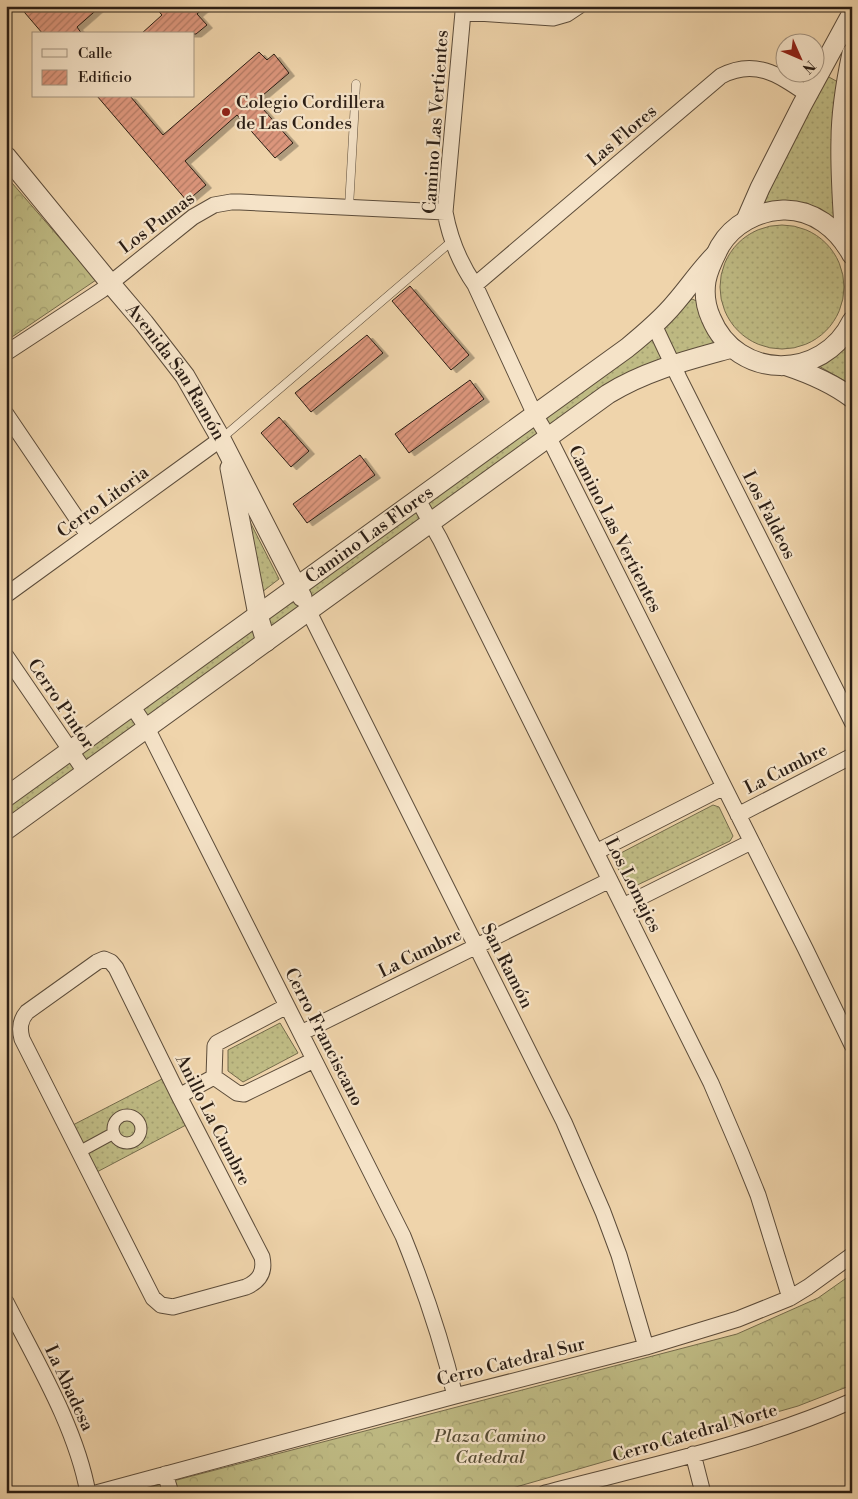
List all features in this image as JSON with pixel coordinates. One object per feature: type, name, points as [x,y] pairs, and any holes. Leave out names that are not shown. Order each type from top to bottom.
[{"type":"street","points":[[463,9],[553,18],[567,14],[579,6]]},
{"type":"street","name":"Camino Las Vertientes","points":[[463,9],[445,212],[452,241],[465,271],[475,285],[535,415],[549,438],[852,1045]]},
{"type":"street","points":[[746,220],[807,94],[852,13]]},
{"type":"street","points":[[848,250],[841,169],[841,139],[844,94],[852,53]]},
{"type":"street","name":"Las Flores","points":[[475,285],[721,76],[738,69],[763,70],[807,94]]},
{"type":"street","name":"Avenida San Ramón","points":[[6,156],[110,284],[144,322],[185,376],[224,444],[309,612]]},
{"type":"street","name":"Los Pumas","points":[[6,353],[110,284],[193,217],[214,205],[240,202],[445,212]]},
{"type":"street","points":[[848,250],[836,232],[815,217],[801,212],[786,210],[765,212],[746,220],[723,241],[709,269],[705,298],[714,326],[722,338],[742,355],[764,364],[787,366],[822,379],[852,398]]},
{"type":"street","name":"Camino Las Flores","points":[[6,797],[627,348],[675,304],[715,256]]},
{"type":"street","points":[[787,366],[805,362],[824,353],[842,337],[852,321]]},
{"type":"street","name":"Los Faldeos","points":[[654,325],[852,722]]},
{"type":"street","name":"Camino Las Flores","points":[[6,830],[622,386],[655,371],[732,348]]},
{"type":"street","points":[[6,414],[88,535]]},
{"type":"street","points":[[224,444],[258,615],[266,642]]},
{"type":"street","name":"Cerro Litoria","points":[[6,595],[88,535],[224,444]]},
{"type":"street","name":"Los Lomajes","points":[[418,500],[431,522],[711,1083],[758,1195],[790,1298]]},
{"type":"street","name":"San Ramón","points":[[309,612],[564,1122],[586,1171],[618,1254],[646,1347]]},
{"type":"street","name":"Cerro Pintor","points":[[6,656],[86,773]]},
{"type":"street","name":"Cerro Franciscano","points":[[132,706],[147,728],[403,1236],[419,1276],[447,1359],[455,1396]]},
{"type":"street","name":"La Cumbre","points":[[738,815],[852,756]]},
{"type":"street","name":"La Cumbre","points":[[596,852],[724,787]]},
{"type":"street","points":[[623,906],[751,842]]},
{"type":"street","name":"La Cumbre","points":[[301,1033],[610,880]]},
{"type":"street","name":"Anillo La Cumbre","points":[[104,959],[108,960],[116,968],[179,1096],[262,1257],[263,1269],[252,1284],[173,1307],[167,1307],[156,1302],[149,1293],[22,1039],[20,1028],[23,1016],[97,962],[104,959]]},
{"type":"street","points":[[214,1077],[217,1043],[287,1006]]},
{"type":"street","points":[[214,1077],[237,1093],[244,1094],[314,1060]]},
{"type":"street","points":[[179,1096],[214,1077]]},
{"type":"street","points":[[79,1152],[114,1133]]},
{"type":"street","name":"Cerro Catedral Sur","points":[[96,1493],[455,1396],[646,1347],[738,1319],[790,1298],[808,1288],[852,1255]]},
{"type":"street","name":"La Abadesa","points":[[6,1302],[74,1442],[88,1493]]},
{"type":"street","name":"Cerro Catedral Norte","points":[[546,1493],[765,1434],[802,1422],[852,1401]]},
{"type":"street","points":[[692,1454],[703,1493]]},
{"type":"street","points":[[165,1474],[170,1493]]},
{"type":"lane","points":[[349,207],[356,84]]},
{"type":"lane","points":[[224,444],[452,241]]},
{"type":"green space","points":[[827,76],[838,82],[835,219],[807,203],[764,204],[795,128],[823,82],[826,82]]},
{"type":"green space","points":[[6,176],[96,280],[6,341]]},
{"type":"green space","points":[[782,225],[806,230],[826,243],[839,263],[844,287],[839,311],[826,331],[806,344],[782,349],[758,344],[738,331],[725,311],[720,287],[725,263],[738,243],[758,230]]},
{"type":"green space","points":[[692,299],[699,302],[722,342],[682,353],[6,820],[6,805],[288,598],[599,380],[670,321]]},
{"type":"green space","points":[[852,338],[852,385],[817,365],[837,354]]},
{"type":"green space","points":[[247,516],[279,579],[262,592]]},
{"type":"green space","points":[[713,805],[719,807],[733,836],[730,841],[631,888],[627,887],[614,860],[617,855]]},
{"type":"green space","points":[[280,1023],[298,1053],[243,1082],[228,1071],[228,1050]]},
{"type":"green space","points":[[162,1079],[186,1125],[95,1173],[71,1126]]},
{"type":"green space","name":"Plaza Camino Catedral","points":[[852,1274],[852,1385],[798,1406],[495,1493],[127,1493],[737,1334],[818,1298]]},
{"type":"building","points":[[19,6],[101,6],[77,27],[81,32],[41,32]]},
{"type":"building","points":[[154,6],[206,6],[197,14],[207,25],[196,34],[195,32],[143,32],[162,15]]},
{"type":"building","points":[[259,52],[267,60],[274,54],[289,73],[256,101],[293,143],[275,158],[237,115],[185,161],[206,185],[187,201],[99,98],[132,98],[163,135]]},
{"type":"building","points":[[410,286],[469,355],[451,370],[392,301]]},
{"type":"building","points":[[367,335],[383,353],[311,412],[295,393]]},
{"type":"building","points":[[470,380],[484,399],[409,453],[395,434]]},
{"type":"building","points":[[279,417],[309,451],[291,467],[261,433]]},
{"type":"building","points":[[360,455],[375,475],[307,523],[293,504]]},
{"type":"place","name":"Colegio Cordillera de Las Condes","points":[[226,112]]}]
